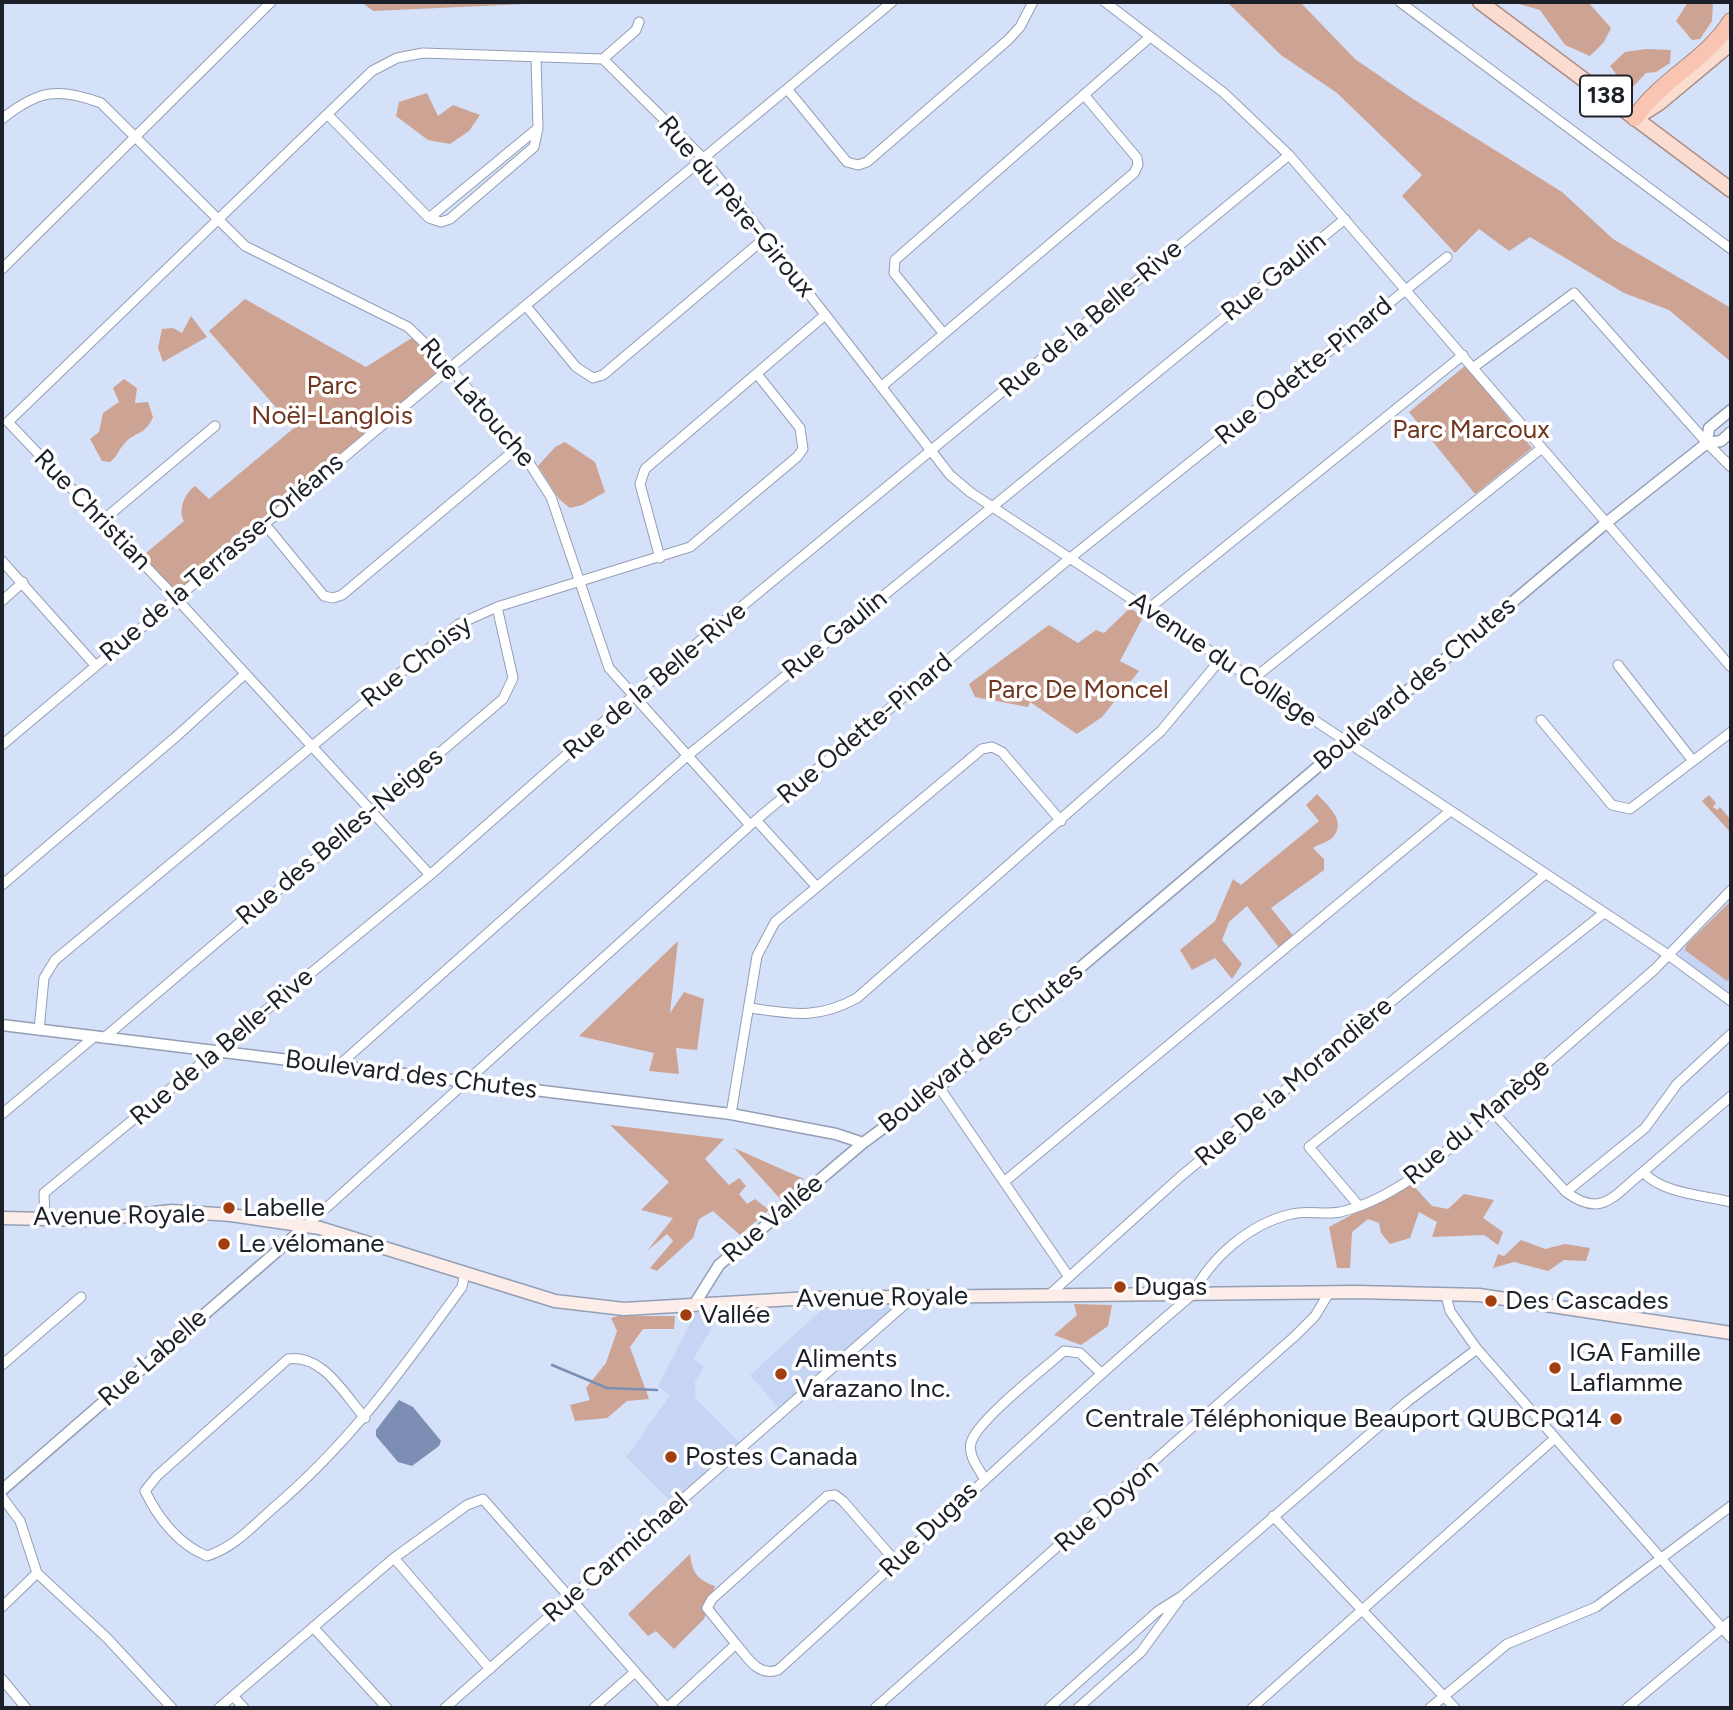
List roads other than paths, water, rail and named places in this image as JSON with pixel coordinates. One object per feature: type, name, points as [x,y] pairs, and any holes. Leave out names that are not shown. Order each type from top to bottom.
[{"type":"highway","points":[[1636,118],[1650,96],[1706,49],[1731,21]]},
{"type":"main road","name":"138","points":[[1480,2],[1731,190]]},
{"type":"main road","points":[[1636,118],[1659,103],[1731,43]]},
{"type":"main road","name":"Avenue Royale","points":[[2,1218],[91,1220],[172,1210],[231,1215],[320,1228],[555,1301],[624,1309],[810,1298],[1329,1293],[1479,1295],[1731,1333]]},
{"type":"street","points":[[2,269],[137,138],[271,2]]},
{"type":"street","name":"Rue de la Terrasse-Orléans","points":[[2,745],[264,523],[892,2]]},
{"type":"street","points":[[788,90],[847,162],[867,162],[1008,40],[1020,27],[1033,2]]},
{"type":"street","points":[[1105,2],[1224,93],[1289,155],[1731,667]]},
{"type":"street","points":[[1400,2],[1731,249]]},
{"type":"street","points":[[217,219],[372,71],[397,58],[423,53],[603,59],[636,30],[639,22]]},
{"type":"street","points":[[944,334],[894,273],[895,260],[1150,37]]},
{"type":"street","points":[[328,115],[429,218],[441,222],[450,219],[534,147],[538,128],[536,58]]},
{"type":"street","name":"Rue du Père-Giroux","points":[[603,59],[704,159],[931,451]]},
{"type":"street","name":"Rue Latouche","points":[[2,119],[22,103],[50,92],[73,92],[101,103],[245,246],[408,327],[450,368],[540,476],[551,497],[581,582],[602,654],[632,697],[687,757],[816,887]]},
{"type":"street","points":[[881,387],[1134,173],[1138,165],[1137,158],[1085,96]]},
{"type":"street","points":[[429,218],[538,128]]},
{"type":"street","name":"Rue de la Belle-Rive","points":[[45,1220],[44,1193],[430,875],[632,697],[1289,155]]},
{"type":"street","name":"Rue Christian","points":[[217,219],[8,422],[176,598],[430,875]]},
{"type":"street","name":"Rue Gaulin","points":[[338,1066],[687,757],[1345,219]]},
{"type":"street","points":[[526,306],[576,367],[593,378],[603,374],[765,238]]},
{"type":"street","name":"Rue Odette-Pinard","points":[[305,1227],[753,822],[1069,559],[1447,257]]},
{"type":"street","points":[[1474,367],[1574,293],[1731,467]]},
{"type":"street","points":[[660,558],[640,484],[641,476],[825,316]]},
{"type":"street","points":[[1147,610],[1463,355]]},
{"type":"street","name":"Rue Choisy","points":[[38,1030],[44,978],[55,960],[459,624],[497,607],[660,558],[698,543],[803,449],[800,428],[757,374]]},
{"type":"street","points":[[1707,443],[1709,428],[1731,410]]},
{"type":"street","points":[[102,522],[215,426]]},
{"type":"street","points":[[1707,443],[1721,441],[1731,432]]},
{"type":"street","name":"Boulevard des Chutes","points":[[2,1025],[731,1114],[836,1134],[863,1143],[939,1087],[1606,523],[1707,443]]},
{"type":"street","points":[[264,523],[324,596],[342,596],[517,448]]},
{"type":"street","points":[[1253,680],[1542,448]]},
{"type":"street","name":"Avenue du Collège","points":[[931,451],[950,475],[992,507],[1667,954],[1731,1001]]},
{"type":"street","points":[[2,561],[96,665]]},
{"type":"street","points":[[2,601],[23,582]]},
{"type":"street","name":"Rue des Belles-Neiges","points":[[2,1114],[99,1037],[503,699],[510,690],[513,678],[497,607]]},
{"type":"street","points":[[750,1008],[817,1014],[836,1009],[857,998],[1161,731],[1220,660]]},
{"type":"street","points":[[1618,666],[1693,761]]},
{"type":"street","points":[[2,885],[246,674]]},
{"type":"street","points":[[1541,720],[1612,805],[1622,810],[1630,809],[1731,732]]},
{"type":"street","points":[[731,1114],[757,956],[775,922],[982,749],[992,747],[1002,752],[1061,821]]},
{"type":"street","points":[[1004,1182],[1449,812]]},
{"type":"street","name":"Rue De la Morandière","points":[[1049,1295],[1180,1177],[1544,875]]},
{"type":"street","name":"Rue du Manège","points":[[1194,1294],[1212,1264],[1255,1230],[1275,1219],[1294,1213],[1339,1212],[1359,1206],[1395,1191],[1423,1171],[1493,1112],[1667,954],[1731,890]]},
{"type":"street","points":[[1359,1206],[1309,1147],[1604,914]]},
{"type":"street","points":[[1566,1192],[1646,1128],[1677,1084],[1731,1034]]},
{"type":"street","points":[[939,1087],[1069,1277]]},
{"type":"street","points":[[1493,1112],[1566,1192],[1592,1207],[1604,1203],[1643,1172],[1731,1096]]},
{"type":"street","name":"Rue Vallée","points":[[694,1305],[719,1265],[863,1143]]},
{"type":"street","points":[[1643,1172],[1652,1182],[1663,1186],[1731,1202]]},
{"type":"street","name":"Rue Labelle","points":[[2,1490],[305,1227]]},
{"type":"street","points":[[365,1418],[320,1365],[302,1357],[288,1359],[167,1467],[145,1491],[155,1511],[190,1550],[207,1556],[226,1550],[315,1472],[365,1418],[386,1394],[462,1287],[465,1272]]},
{"type":"street","name":"Rue Doyon","points":[[875,1708],[1295,1336],[1315,1316],[1329,1293]]},
{"type":"street","name":"Rue Dugas","points":[[897,1563],[843,1501],[835,1495],[827,1496],[712,1599],[707,1608],[711,1617],[759,1670],[769,1673],[778,1670],[897,1563],[984,1478],[1194,1294]]},
{"type":"street","points":[[1446,1295],[1450,1311],[1477,1349],[1731,1638]]},
{"type":"street","points":[[2,1364],[81,1297]]},
{"type":"street","name":"Rue Carmichael","points":[[445,1708],[912,1298]]},
{"type":"street","points":[[1049,1708],[1158,1611],[1182,1595],[1408,1401],[1477,1349]]},
{"type":"street","points":[[984,1478],[970,1454],[971,1442],[977,1429],[1028,1382],[1064,1351],[1080,1353],[1101,1373]]},
{"type":"street","points":[[1252,1708],[1554,1439]]},
{"type":"street","points":[[2,1497],[20,1521],[37,1573],[107,1638],[172,1708]]},
{"type":"street","points":[[219,1708],[394,1558],[467,1505],[483,1499],[667,1708],[736,1644]]},
{"type":"street","points":[[1430,1708],[1507,1644],[1596,1607],[1731,1506]]},
{"type":"street","points":[[1273,1516],[1455,1708]]},
{"type":"street","points":[[394,1558],[490,1669]]},
{"type":"street","points":[[2,1607],[37,1573]]},
{"type":"street","points":[[1078,1708],[1141,1652],[1182,1595]]},
{"type":"street","points":[[1627,1708],[1731,1621]]},
{"type":"street","points":[[313,1627],[387,1708]]},
{"type":"street","points":[[594,1708],[635,1672]]},
{"type":"street","points":[[2,1679],[26,1708]]},
{"type":"street","points":[[233,1696],[244,1708]]},
{"type":"waterway","points":[[552,1365],[607,1388],[657,1390]]},
{"type":"place","name":"Labelle","points":[[229,1208]]},
{"type":"place","name":"Le vélomane","points":[[224,1244]]},
{"type":"place","name":"Dugas","points":[[1120,1287]]},
{"type":"place","name":"Des Cascades","points":[[1491,1301]]},
{"type":"place","name":"Vallée","points":[[686,1315]]},
{"type":"place","name":"IGA Famille Laflamme","points":[[1555,1368]]},
{"type":"place","name":"Aliments Varazano Inc.","points":[[781,1374]]},
{"type":"place","name":"Centrale Téléphonique Beauport QUBCPQ14","points":[[1616,1419]]},
{"type":"place","name":"Postes Canada","points":[[671,1457]]},
{"type":"park label","name":"Parc Noël-Langlois","points":[[332,401]]},
{"type":"park label","name":"Parc Marcoux","points":[[1471,430]]},
{"type":"park label","name":"Parc De Moncel","points":[[1078,690]]}]
